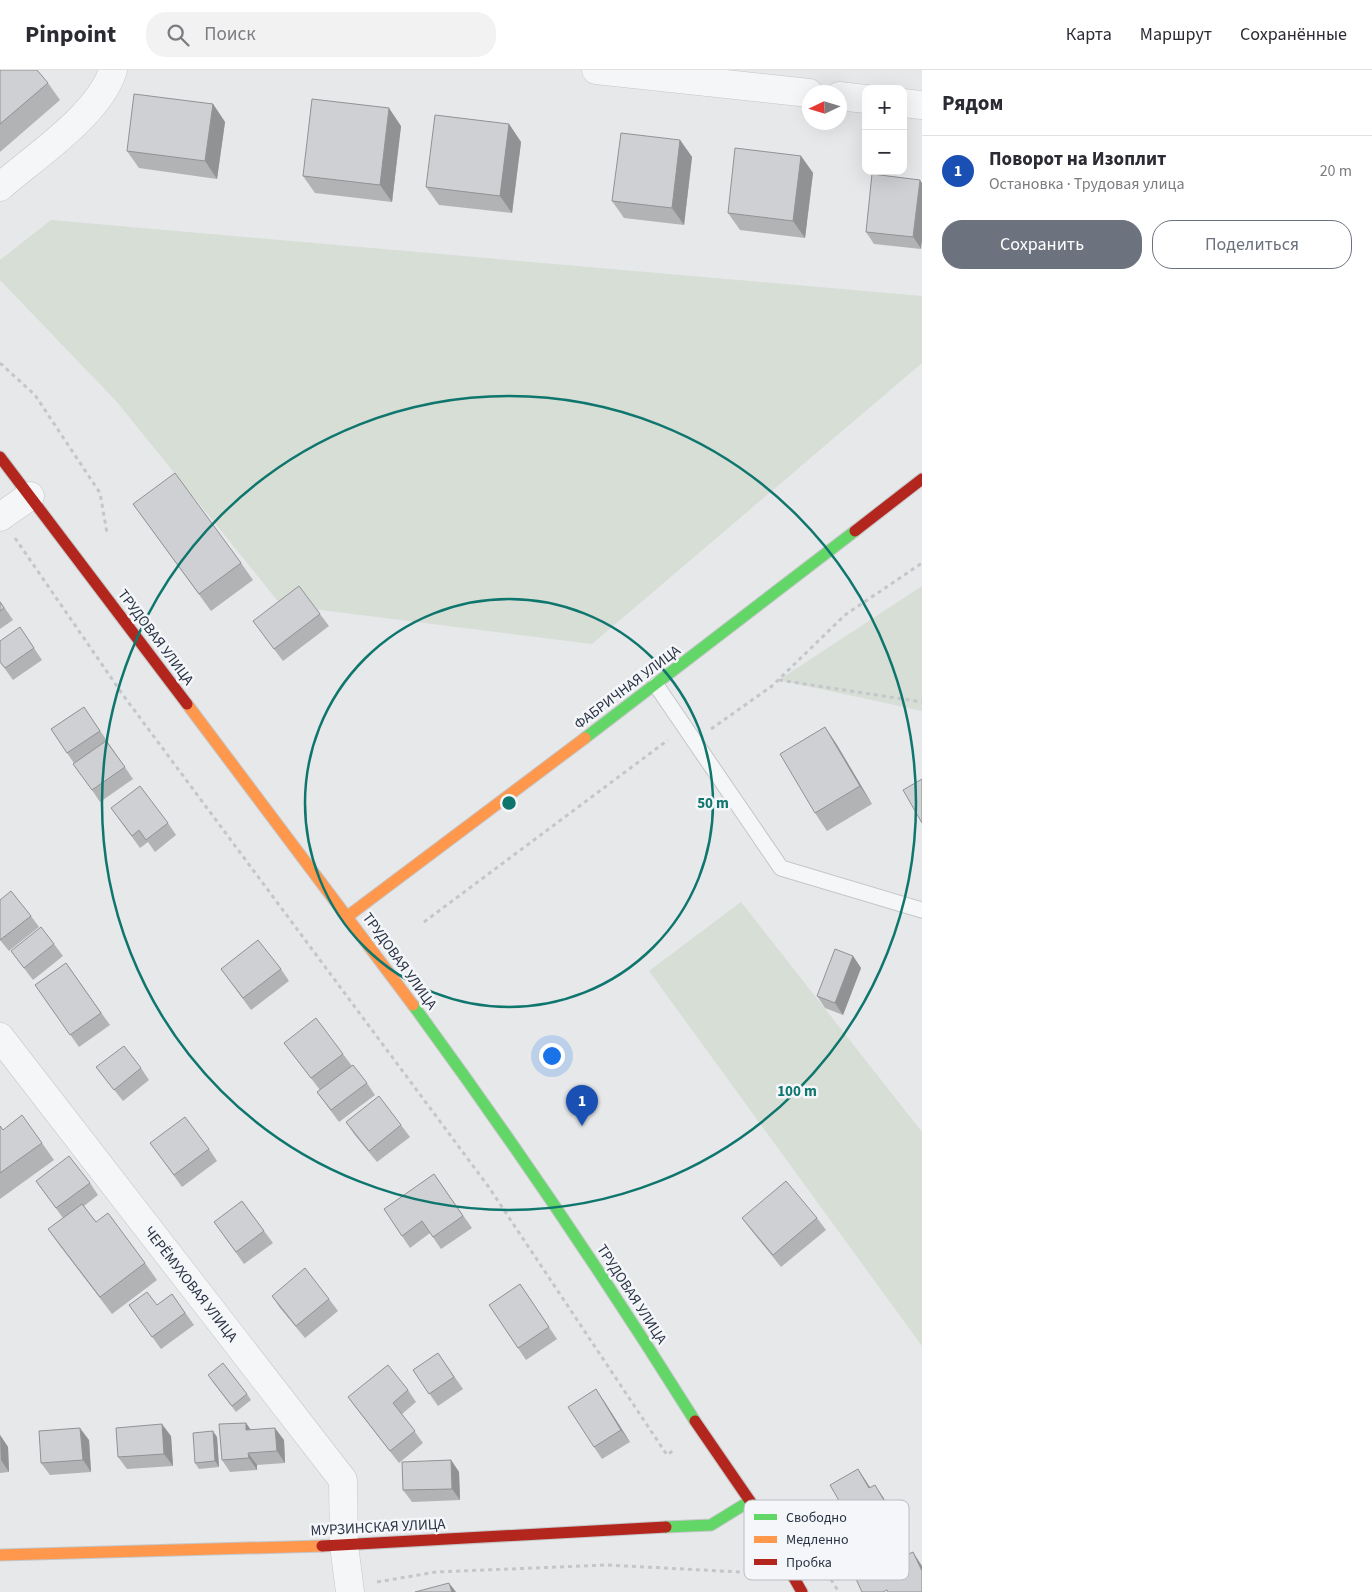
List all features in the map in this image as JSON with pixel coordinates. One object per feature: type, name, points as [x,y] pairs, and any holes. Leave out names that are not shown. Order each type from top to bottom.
[{"type":"street","points":[[0,187],[72,127],[109,84],[113,70]]},
{"type":"street","points":[[596,70],[802,92]]},
{"type":"street","points":[[847,97],[862,99]]},
{"type":"street","points":[[907,104],[922,106]]},
{"type":"street","name":"ТРУДОВАЯ УЛИЦА","points":[[0,457],[348,916],[486,1103],[609,1284],[702,1431],[749,1500]]},
{"type":"street","name":"ФАБРИЧНАЯ УЛИЦА","points":[[348,916],[656,685],[922,479]]},
{"type":"street","points":[[0,517],[30,496]]},
{"type":"street","name":"ЧЕРЁМУХОВАЯ УЛИЦА","points":[[0,1037],[343,1480],[347,1568]]},
{"type":"street","name":"МУРЗИНСКАЯ УЛИЦА","points":[[0,1555],[347,1568],[711,1525],[744,1505]]},
{"type":"street","name":"ТРУДОВАЯ УЛИЦА","points":[[795,1580],[802,1592]]},
{"type":"lane","points":[[656,685],[781,868],[922,910]]},
{"type":"path","points":[[0,362],[35,396],[100,493],[107,533]]},
{"type":"path","points":[[0,517],[124,695],[488,1186],[667,1455],[674,1450]]},
{"type":"path","points":[[779,680],[922,702]]},
{"type":"path","points":[[347,1568],[364,1584],[436,1572],[607,1565],[740,1572]]},
{"type":"shaded area","points":[[51,220],[922,296],[922,363],[592,644],[281,605],[117,402],[0,280],[0,260]]},
{"type":"shaded area","points":[[922,586],[922,711],[779,680]]},
{"type":"shaded area","points":[[741,902],[922,1132],[922,1346],[649,971]]},
{"type":"building","points":[[0,70],[37,70],[48,83],[0,124]]},
{"type":"building","points":[[134,94],[213,104],[205,161],[127,151]]},
{"type":"building","points":[[312,99],[389,108],[380,185],[303,176]]},
{"type":"building","points":[[435,115],[509,124],[500,196],[426,187]]},
{"type":"building","points":[[621,133],[680,140],[672,208],[612,201]]},
{"type":"building","points":[[735,148],[801,156],[793,221],[728,213]]},
{"type":"building","points":[[872,175],[920,180],[913,237],[866,232]]},
{"type":"building","points":[[175,473],[241,563],[199,594],[133,504]]},
{"type":"building","points":[[299,586],[320,614],[274,649],[253,621]]},
{"type":"building","points":[[0,602],[4,608],[0,611]]},
{"type":"building","points":[[20,627],[34,648],[5,668],[0,662],[0,641]]},
{"type":"building","points":[[84,707],[100,731],[67,753],[51,729]]},
{"type":"building","points":[[825,727],[860,786],[815,813],[780,754]]},
{"type":"building","points":[[106,741],[125,767],[92,790],[73,764]]},
{"type":"building","points":[[922,779],[922,823],[903,790]]},
{"type":"building","points":[[140,786],[168,823],[146,840],[139,830],[132,836],[111,808]]},
{"type":"building","points":[[11,891],[31,916],[0,940],[0,900]]},
{"type":"building","points":[[41,927],[54,944],[24,968],[11,951]]},
{"type":"building","points":[[258,940],[281,969],[243,998],[221,969]]},
{"type":"building","points":[[835,949],[853,956],[835,1003],[817,996]]},
{"type":"building","points":[[66,963],[101,1013],[70,1035],[35,985]]},
{"type":"building","points":[[316,1018],[343,1054],[311,1078],[284,1043]]},
{"type":"building","points":[[124,1046],[141,1068],[114,1090],[96,1067]]},
{"type":"building","points":[[353,1065],[367,1083],[331,1110],[317,1092]]},
{"type":"building","points":[[379,1096],[401,1125],[369,1151],[346,1122]]},
{"type":"building","points":[[22,1115],[42,1143],[0,1173],[0,1126],[3,1130]]},
{"type":"building","points":[[185,1117],[209,1149],[174,1175],[150,1143]]},
{"type":"building","points":[[69,1156],[90,1183],[56,1208],[36,1181]]},
{"type":"building","points":[[434,1174],[463,1216],[433,1237],[422,1221],[402,1236],[384,1209]]},
{"type":"building","points":[[786,1181],[817,1218],[773,1255],[742,1218]]},
{"type":"building","points":[[242,1201],[264,1231],[236,1252],[214,1222]]},
{"type":"building","points":[[82,1204],[96,1222],[108,1213],[145,1263],[100,1297],[48,1229]]},
{"type":"building","points":[[305,1268],[329,1299],[296,1326],[272,1296]]},
{"type":"building","points":[[520,1284],[549,1327],[518,1348],[489,1305]]},
{"type":"building","points":[[147,1292],[157,1305],[172,1294],[185,1313],[152,1337],[129,1305]]},
{"type":"building","points":[[438,1353],[454,1377],[429,1394],[413,1370]]},
{"type":"building","points":[[223,1363],[247,1394],[232,1406],[208,1375]]},
{"type":"building","points":[[388,1365],[408,1390],[393,1403],[415,1431],[390,1451],[348,1397]]},
{"type":"building","points":[[596,1389],[621,1430],[594,1447],[568,1407]]},
{"type":"building","points":[[246,1423],[246,1430],[275,1428],[277,1451],[248,1453],[249,1458],[222,1460],[219,1424]]},
{"type":"building","points":[[162,1424],[164,1454],[118,1457],[116,1428]]},
{"type":"building","points":[[80,1428],[83,1460],[41,1463],[39,1431]]},
{"type":"building","points":[[213,1431],[215,1461],[195,1463],[193,1433]]},
{"type":"building","points":[[451,1460],[452,1489],[403,1490],[402,1462]]},
{"type":"building","points":[[858,1469],[869,1488],[875,1485],[884,1500],[839,1500],[830,1485]]},
{"type":"building","points":[[913,1552],[922,1571],[922,1592],[888,1592],[887,1590],[883,1592],[862,1592],[856,1580],[909,1580],[909,1554]]},
{"type":"building","points":[[449,1583],[452,1592],[415,1592]]},
{"type":"traffic: fast","points":[[585,738],[855,531]]},
{"type":"traffic: fast","points":[[413,1005],[558,1210],[695,1421]]},
{"type":"traffic: fast","points":[[666,1527],[711,1525],[744,1505]]},
{"type":"traffic: slow","points":[[187,704],[413,1005]]},
{"type":"traffic: slow","points":[[348,916],[585,738]]},
{"type":"traffic: slow","points":[[0,1555],[322,1546]]},
{"type":"traffic: jam","points":[[0,457],[187,704]]},
{"type":"traffic: jam","points":[[855,531],[922,479]]},
{"type":"traffic: jam","points":[[695,1421],[749,1500]]},
{"type":"traffic: jam","points":[[322,1546],[666,1527]]},
{"type":"traffic: jam","points":[[795,1580],[802,1592]]},
{"type":"place","name":"Поворот на Изоплит","points":[[582,1126]]}]
